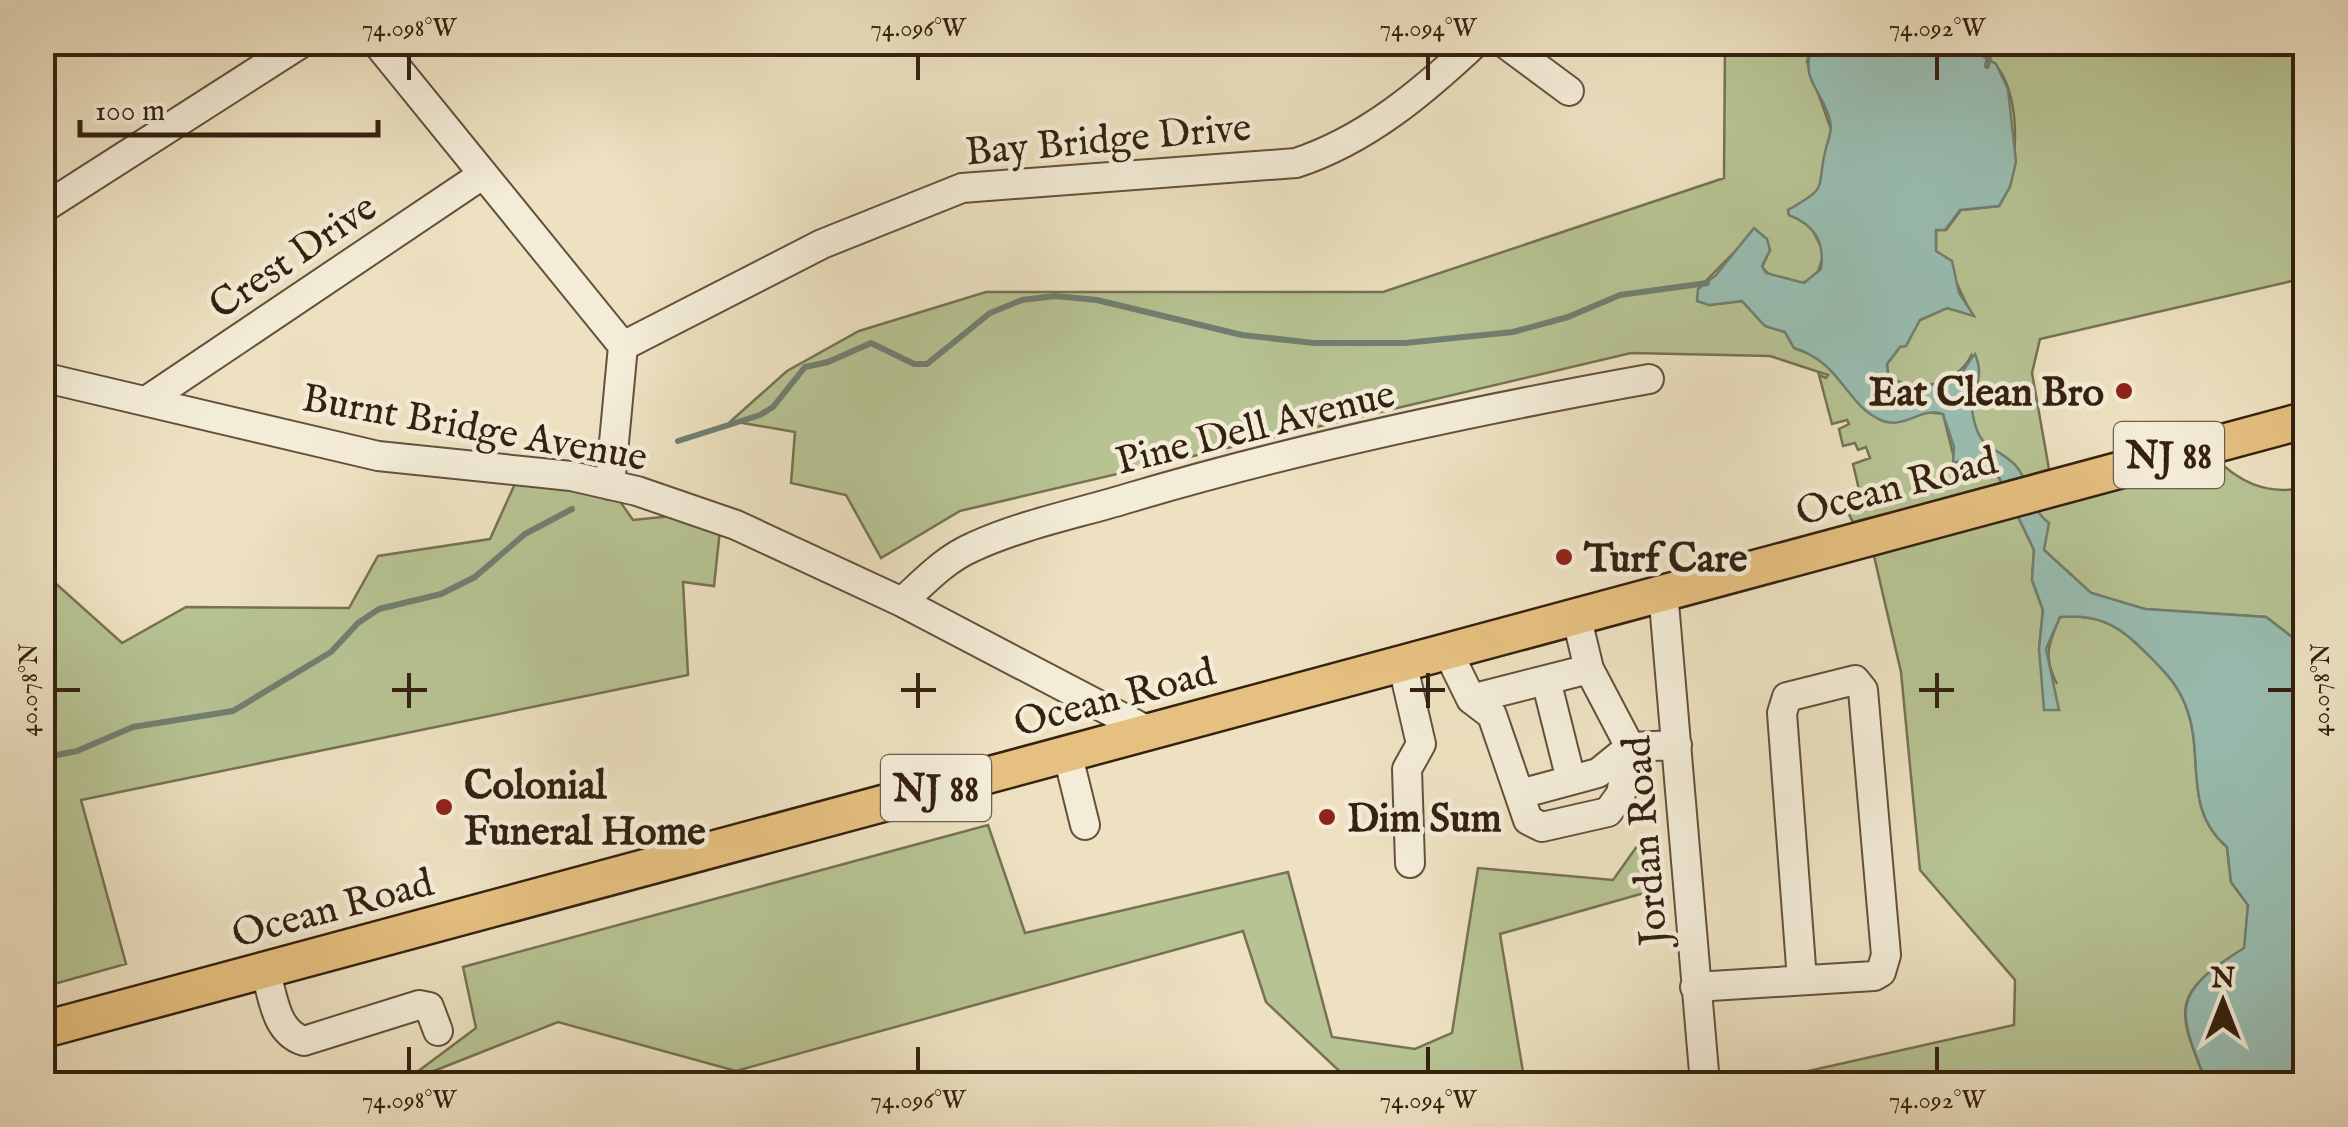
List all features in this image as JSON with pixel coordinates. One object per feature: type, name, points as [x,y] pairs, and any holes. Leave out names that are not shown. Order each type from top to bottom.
[{"type":"main road","name":"Ocean Road","points":[[42,1030],[2306,420]]},
{"type":"street","points":[[42,209],[303,42]]},
{"type":"street","points":[[376,42],[623,346],[610,485]]},
{"type":"street","name":"Bay Bridge Drive","points":[[623,346],[822,244],[962,188],[1296,163],[1328,152],[1405,106],[1476,42]]},
{"type":"street","points":[[1503,42],[1569,91]]},
{"type":"street","name":"Crest Drive","points":[[146,401],[482,175]]},
{"type":"street","name":"Burnt Bridge Avenue","points":[[42,377],[378,456],[571,476],[736,525],[902,602],[1148,730]]},
{"type":"street","name":"Pine Dell Avenue","points":[[902,602],[945,563],[973,547],[1021,530],[1203,476],[1525,402],[1649,379]]},
{"type":"street","name":"Jordan Road","points":[[1664,591],[1705,1084]]},
{"type":"street","points":[[1447,650],[1472,699],[1492,715],[1528,820],[1542,827],[1608,812],[1621,794],[1630,747],[1589,669],[1576,614]]},
{"type":"street","points":[[1402,662],[1421,744],[1406,779],[1410,864]]},
{"type":"street","points":[[1472,699],[1589,669]]},
{"type":"street","points":[[1546,680],[1571,780]]},
{"type":"street","points":[[1696,987],[1874,976],[1885,964],[1863,690],[1854,680],[1787,697],[1782,713],[1802,980]]},
{"type":"street","points":[[1520,794],[1598,773],[1630,747],[1677,745]]},
{"type":"street","points":[[1067,752],[1085,825]]},
{"type":"street","points":[[265,969],[283,1028],[291,1037],[304,1041],[420,1005],[429,1007],[438,1030]]},
{"type":"green space","points":[[1725,43],[1812,43],[1807,62],[1831,129],[1822,185],[1812,199],[1788,210],[1789,215],[1809,223],[1824,253],[1816,278],[1787,282],[1762,267],[1770,250],[1751,235],[1705,282],[1709,305],[1742,301],[1765,326],[1785,332],[1794,348],[1832,370],[1860,404],[1943,414],[1956,466],[1984,466],[2003,485],[1853,522],[1846,509],[1861,498],[1853,464],[1870,458],[1866,447],[1858,450],[1855,443],[1843,446],[1839,429],[1849,424],[1847,420],[1832,424],[1819,375],[1828,375],[1770,356],[1631,353],[960,511],[881,558],[846,495],[791,483],[795,432],[731,421],[787,371],[859,331],[986,292],[1383,292],[1724,178]]},
{"type":"green space","points":[[1958,43],[2305,43],[2305,278],[2040,339],[2032,373],[2049,469],[2022,480],[2010,465],[1987,449],[1975,429],[1971,356],[1956,374],[1934,384],[1910,385],[1888,376],[1887,364],[1920,320],[1947,308],[1973,315],[1936,251],[1936,230],[1946,230],[1961,210],[1999,206],[2011,175],[2014,117],[2006,82],[1994,64]]},
{"type":"green space","points":[[593,463],[633,520],[722,511],[714,586],[683,582],[688,675],[81,800],[126,964],[43,987],[43,572],[122,643],[186,607],[349,608],[378,556],[490,539],[523,466]]},
{"type":"green space","points":[[2224,466],[2262,487],[2305,487],[2305,647],[2266,617],[2145,609],[2091,593],[2044,550],[2034,506]]},
{"type":"green space","points":[[2016,512],[2034,550],[2032,580],[2043,610],[2039,649],[2057,684],[2049,651],[2060,617],[2092,618],[2120,630],[2137,644],[2170,679],[2185,704],[2204,815],[2227,847],[2231,882],[2248,905],[2245,948],[2202,979],[2186,1006],[2189,1038],[2207,1084],[1750,1084],[2014,1025],[2015,980],[1920,870],[1901,672],[1874,556]]},
{"type":"green space","points":[[988,825],[1025,933],[1288,872],[1332,1037],[1415,1049],[1452,1033],[1478,868],[1613,880],[1640,842],[1644,893],[1500,934],[1525,1084],[1353,1084],[1266,1002],[1243,931],[736,1071],[558,1022],[401,1084],[476,1028],[463,967]]},
{"type":"water","points":[[1812,43],[1958,43],[1996,64],[2008,89],[2016,162],[2010,187],[1999,206],[1960,210],[1945,230],[1936,230],[1936,251],[1952,261],[1959,293],[1974,316],[1947,308],[1920,320],[1906,346],[1900,347],[1887,364],[1888,376],[1914,385],[1945,382],[1960,374],[1975,354],[1979,372],[1972,408],[1979,435],[2018,468],[2037,509],[2049,523],[2044,550],[2091,593],[2145,609],[2266,617],[2305,647],[2305,1084],[2207,1084],[2190,1038],[2186,1005],[2192,991],[2203,978],[2244,948],[2248,905],[2231,882],[2227,847],[2204,815],[2191,723],[2181,695],[2170,679],[2120,630],[2092,618],[2060,617],[2046,649],[2059,710],[2044,710],[2039,649],[2043,610],[2032,580],[2034,550],[1996,471],[1975,462],[1953,462],[1954,447],[1943,414],[1883,421],[1860,406],[1823,364],[1794,348],[1785,332],[1765,326],[1742,301],[1709,305],[1697,301],[1698,289],[1716,275],[1754,228],[1767,239],[1770,250],[1762,266],[1766,273],[1804,283],[1821,269],[1816,235],[1789,215],[1788,210],[1811,196],[1819,185],[1830,133],[1829,117],[1808,67]]},
{"type":"waterway","points":[[1987,66],[1992,42]]},
{"type":"waterway","points":[[678,441],[760,415],[773,407],[805,367],[828,362],[871,343],[914,364],[927,364],[990,313],[1022,300],[1055,296],[1097,300],[1242,335],[1314,343],[1405,343],[1513,332],[1568,317],[1620,295],[1707,283]]},
{"type":"waterway","points":[[42,758],[77,751],[133,727],[233,711],[331,652],[358,623],[379,609],[441,594],[475,577],[525,534],[572,509]]},
{"type":"place","name":"Eat Clean Bro","points":[[2124,391]]},
{"type":"place","name":"Turf Care","points":[[1564,557]]},
{"type":"place","name":"Colonial Funeral Home","points":[[444,807]]},
{"type":"place","name":"Dim Sum","points":[[1327,817]]}]
